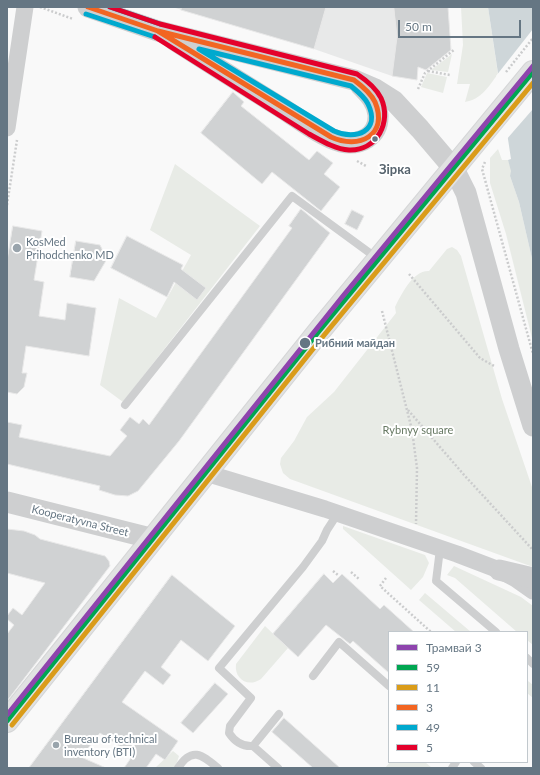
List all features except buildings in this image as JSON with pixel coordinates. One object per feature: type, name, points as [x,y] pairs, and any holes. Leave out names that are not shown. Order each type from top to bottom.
[{"type":"main road","points":[[9,715],[154,539],[379,259],[533,72]]},
{"type":"street","points":[[7,128],[25,7]]},
{"type":"street","points":[[88,7],[158,31],[354,80],[376,89],[394,102],[420,128],[454,168],[466,193],[513,364],[533,426]]},
{"type":"street","points":[[158,31],[313,128],[339,141],[351,144],[359,143],[369,138],[376,126],[378,118],[374,101],[354,80]]},
{"type":"street","points":[[206,473],[338,513],[499,570],[533,578]]},
{"type":"street","name":"Kooperatyvna Street","points":[[7,502],[154,539]]},
{"type":"street","points":[[499,570],[516,579],[533,591]]},
{"type":"lane","points":[[125,405],[292,196],[379,259]]},
{"type":"lane","points":[[278,768],[254,746],[246,746],[238,743],[229,733],[230,726],[251,698],[218,668],[303,567],[322,541],[326,530],[338,513]]},
{"type":"lane","points":[[440,549],[436,581],[495,631]]},
{"type":"lane","points":[[313,676],[339,642],[388,685]]},
{"type":"lane","points":[[254,746],[279,714]]},
{"type":"lane","points":[[178,768],[189,756],[194,754],[201,755],[218,768]]},
{"type":"path","points":[[504,75],[533,38]]},
{"type":"path","points":[[418,88],[427,71],[455,49]]},
{"type":"path","points":[[427,71],[450,75]]},
{"type":"path","points":[[488,155],[482,169],[533,354]]},
{"type":"path","points":[[409,274],[480,358],[495,366]]},
{"type":"path","points":[[382,311],[412,430],[417,468],[416,528]]},
{"type":"path","points":[[408,410],[465,476],[533,550]]},
{"type":"path","points":[[333,571],[338,575]]},
{"type":"path","points":[[351,572],[359,579]]},
{"type":"path","points":[[386,578],[380,586],[430,631]]},
{"type":"shaded area","points":[[172,7],[418,7],[417,80],[392,76],[314,49]]},
{"type":"shaded area","points":[[488,7],[533,7],[533,263],[519,202],[510,176],[511,171],[508,160],[511,159]]},
{"type":"green space","points":[[461,7],[488,7],[498,74],[488,88],[480,95],[465,102],[470,84],[457,84],[463,45]]},
{"type":"green space","points":[[452,54],[448,72],[431,70]]},
{"type":"green space","points":[[427,73],[447,77],[443,93],[421,87]]},
{"type":"green space","points":[[498,149],[502,160],[508,160],[512,171],[510,176],[519,202],[533,263],[533,342],[506,234],[490,183],[490,158]]},
{"type":"green space","points":[[175,164],[260,226],[123,402],[100,385],[119,298],[156,318],[191,255],[150,230]]},
{"type":"green space","name":"Rybnyy square","points":[[452,247],[457,250],[461,256],[502,399],[533,490],[533,567],[290,479],[283,473],[280,464],[281,458],[294,441],[307,417],[334,392],[396,313],[395,307],[408,284],[418,275],[429,271],[447,249]]},
{"type":"green space","points":[[343,526],[425,555],[429,563],[423,577],[411,590],[343,529]]},
{"type":"green space","points":[[454,566],[521,597],[533,606],[533,645],[528,641],[528,631],[516,631],[455,578],[447,575]]},
{"type":"green space","points":[[425,593],[470,631],[455,631],[419,600]]},
{"type":"green space","points":[[265,626],[288,648],[261,679],[256,682],[247,682],[240,678],[237,674],[236,664]]},
{"type":"green space","points":[[528,681],[533,685],[533,698],[528,694]]},
{"type":"green space","points":[[173,751],[179,756],[175,768],[155,768]]},
{"type":"green space","points":[[389,763],[426,763],[432,768],[385,768]]},
{"type":"pier","points":[[533,29],[533,109],[506,140],[496,76]]},
{"type":"tram line","name":"3","points":[[7,715],[343,296],[533,66]]},
{"type":"transit line","name":"3","points":[[88,7],[158,31]]},
{"type":"transit line","name":"49","points":[[110,7],[160,24]]},
{"type":"transit line","name":"5","points":[[110,7],[160,24],[357,74],[370,84],[381,98],[385,116],[380,133],[367,146],[359,149],[349,150],[324,142],[155,37]]},
{"type":"transit line","name":"49","points":[[86,14],[155,37]]},
{"type":"transit line","name":"3","points":[[158,31],[354,80],[369,93],[375,102],[378,114],[378,123],[375,131],[369,137],[352,142],[342,141],[331,137],[158,31]]},
{"type":"transit line","name":"49","points":[[199,49],[351,86],[367,101],[371,113],[369,127],[358,134],[350,135],[334,131],[199,49]]},
{"type":"transit line","name":"59","points":[[7,721],[320,330],[533,72]]},
{"type":"transit line","name":"11","points":[[12,725],[325,334],[533,83]]},
{"type":"place","name":"KosMed Prihodchenko MD","points":[[17,248]]},
{"type":"place","name":"Рибний майдан","points":[[305,343]]},
{"type":"place","name":"Bureau of technical inventory (BTI)","points":[[56,745]]},
{"type":"district","name":"Зірка","points":[[395,170]]}]
